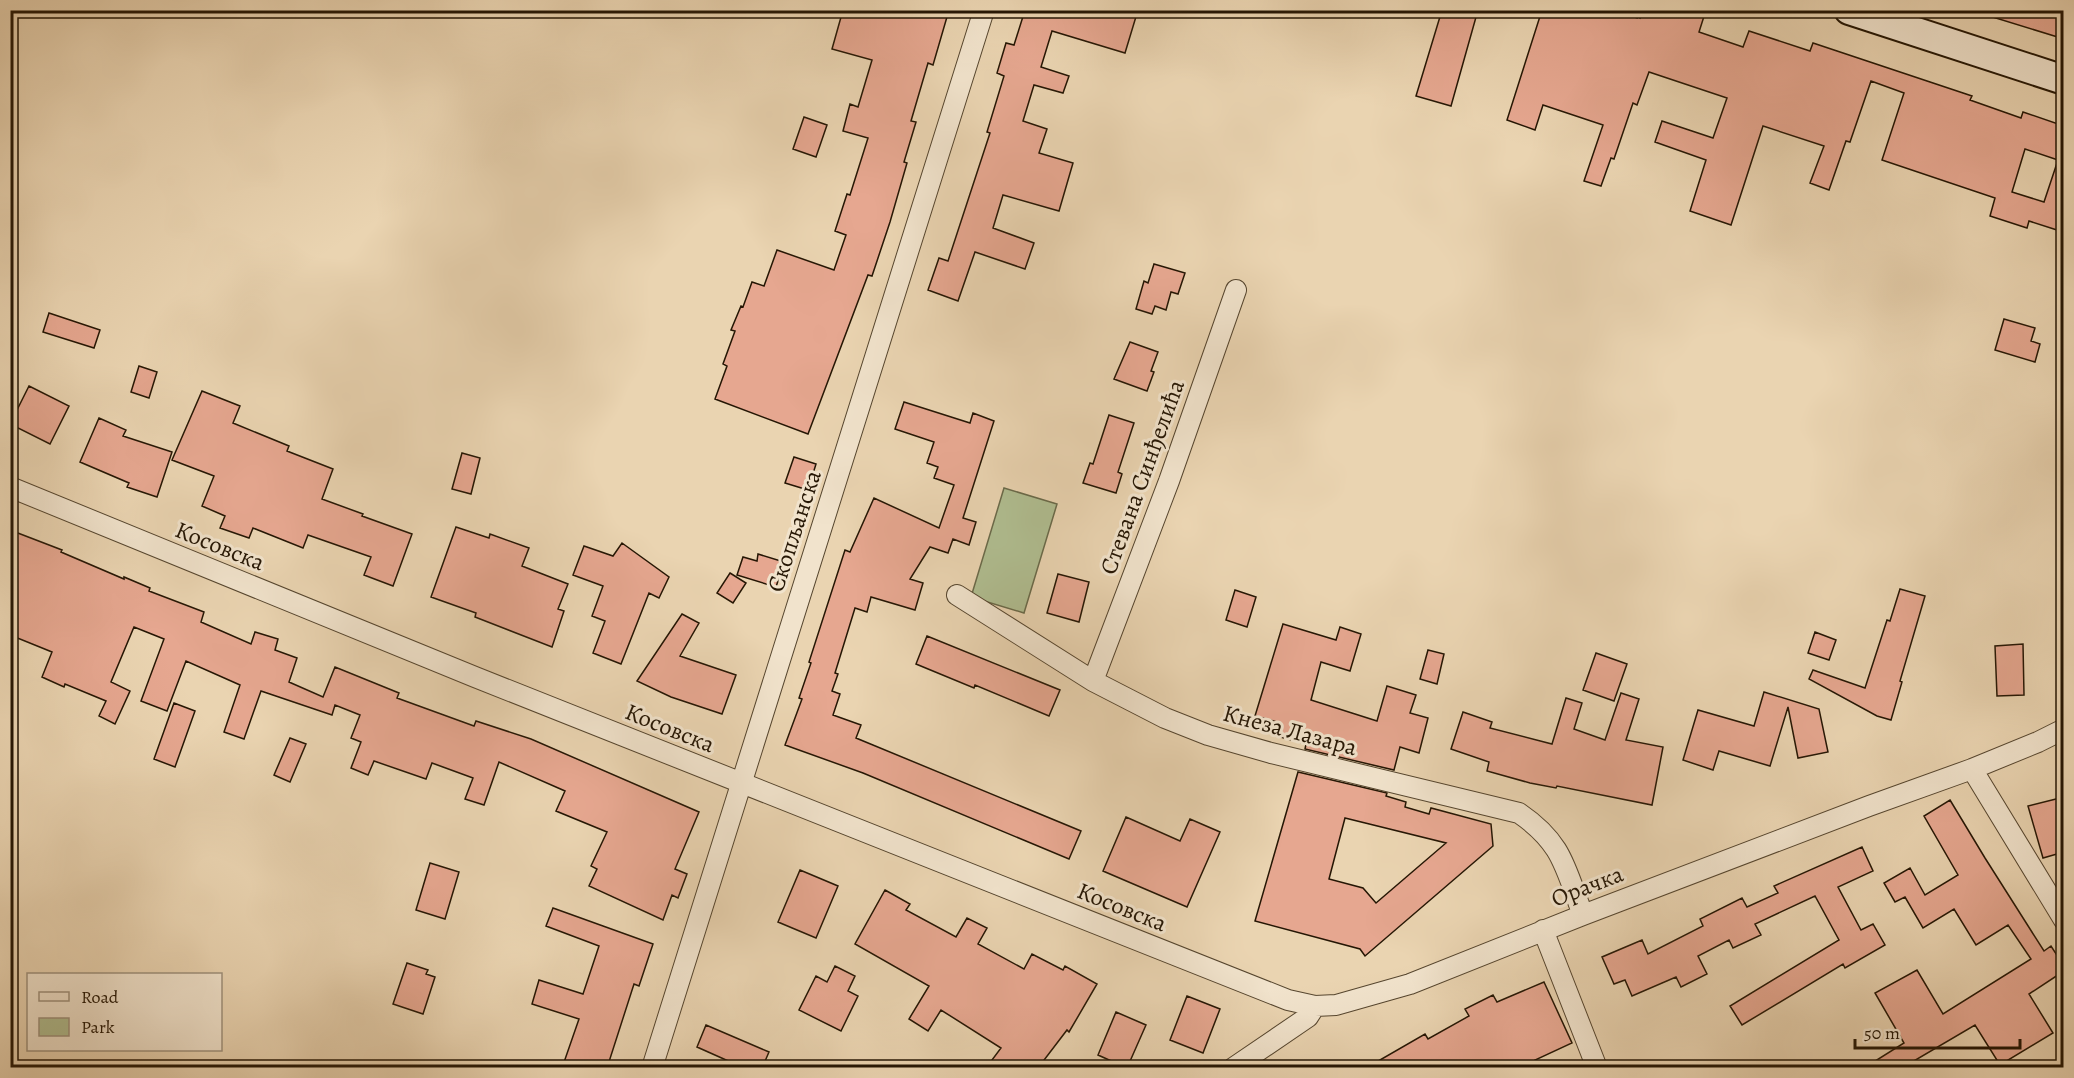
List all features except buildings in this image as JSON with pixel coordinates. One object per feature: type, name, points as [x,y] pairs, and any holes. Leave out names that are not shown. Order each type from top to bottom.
[{"type":"main road","points":[[1849,10],[2064,80]]},
{"type":"street","name":"Скопљанска","points":[[652,1068],[984,10]]},
{"type":"street","name":"Стевана Синђелића","points":[[1093,681],[1169,480],[1236,290]]},
{"type":"street","name":"Косовска","points":[[10,487],[256,589],[742,784],[1288,1000],[1314,1006]]},
{"type":"street","name":"Кнеза Лазара","points":[[957,595],[1093,681],[1165,718],[1208,735],[1350,773],[1519,813],[1534,824],[1553,843],[1561,855],[1582,915]]},
{"type":"street","name":"Орачка","points":[[1314,1006],[1345,1003],[1410,984],[1582,915],[1972,769],[2064,729]]},
{"type":"street","points":[[1972,769],[2064,920]]},
{"type":"street","points":[[1543,930],[1597,1068]]},
{"type":"street","points":[[1233,1068],[1308,1017],[1314,1006]]},
{"type":"green space","points":[[1004,488],[1057,504],[1024,613],[971,597]]}]
